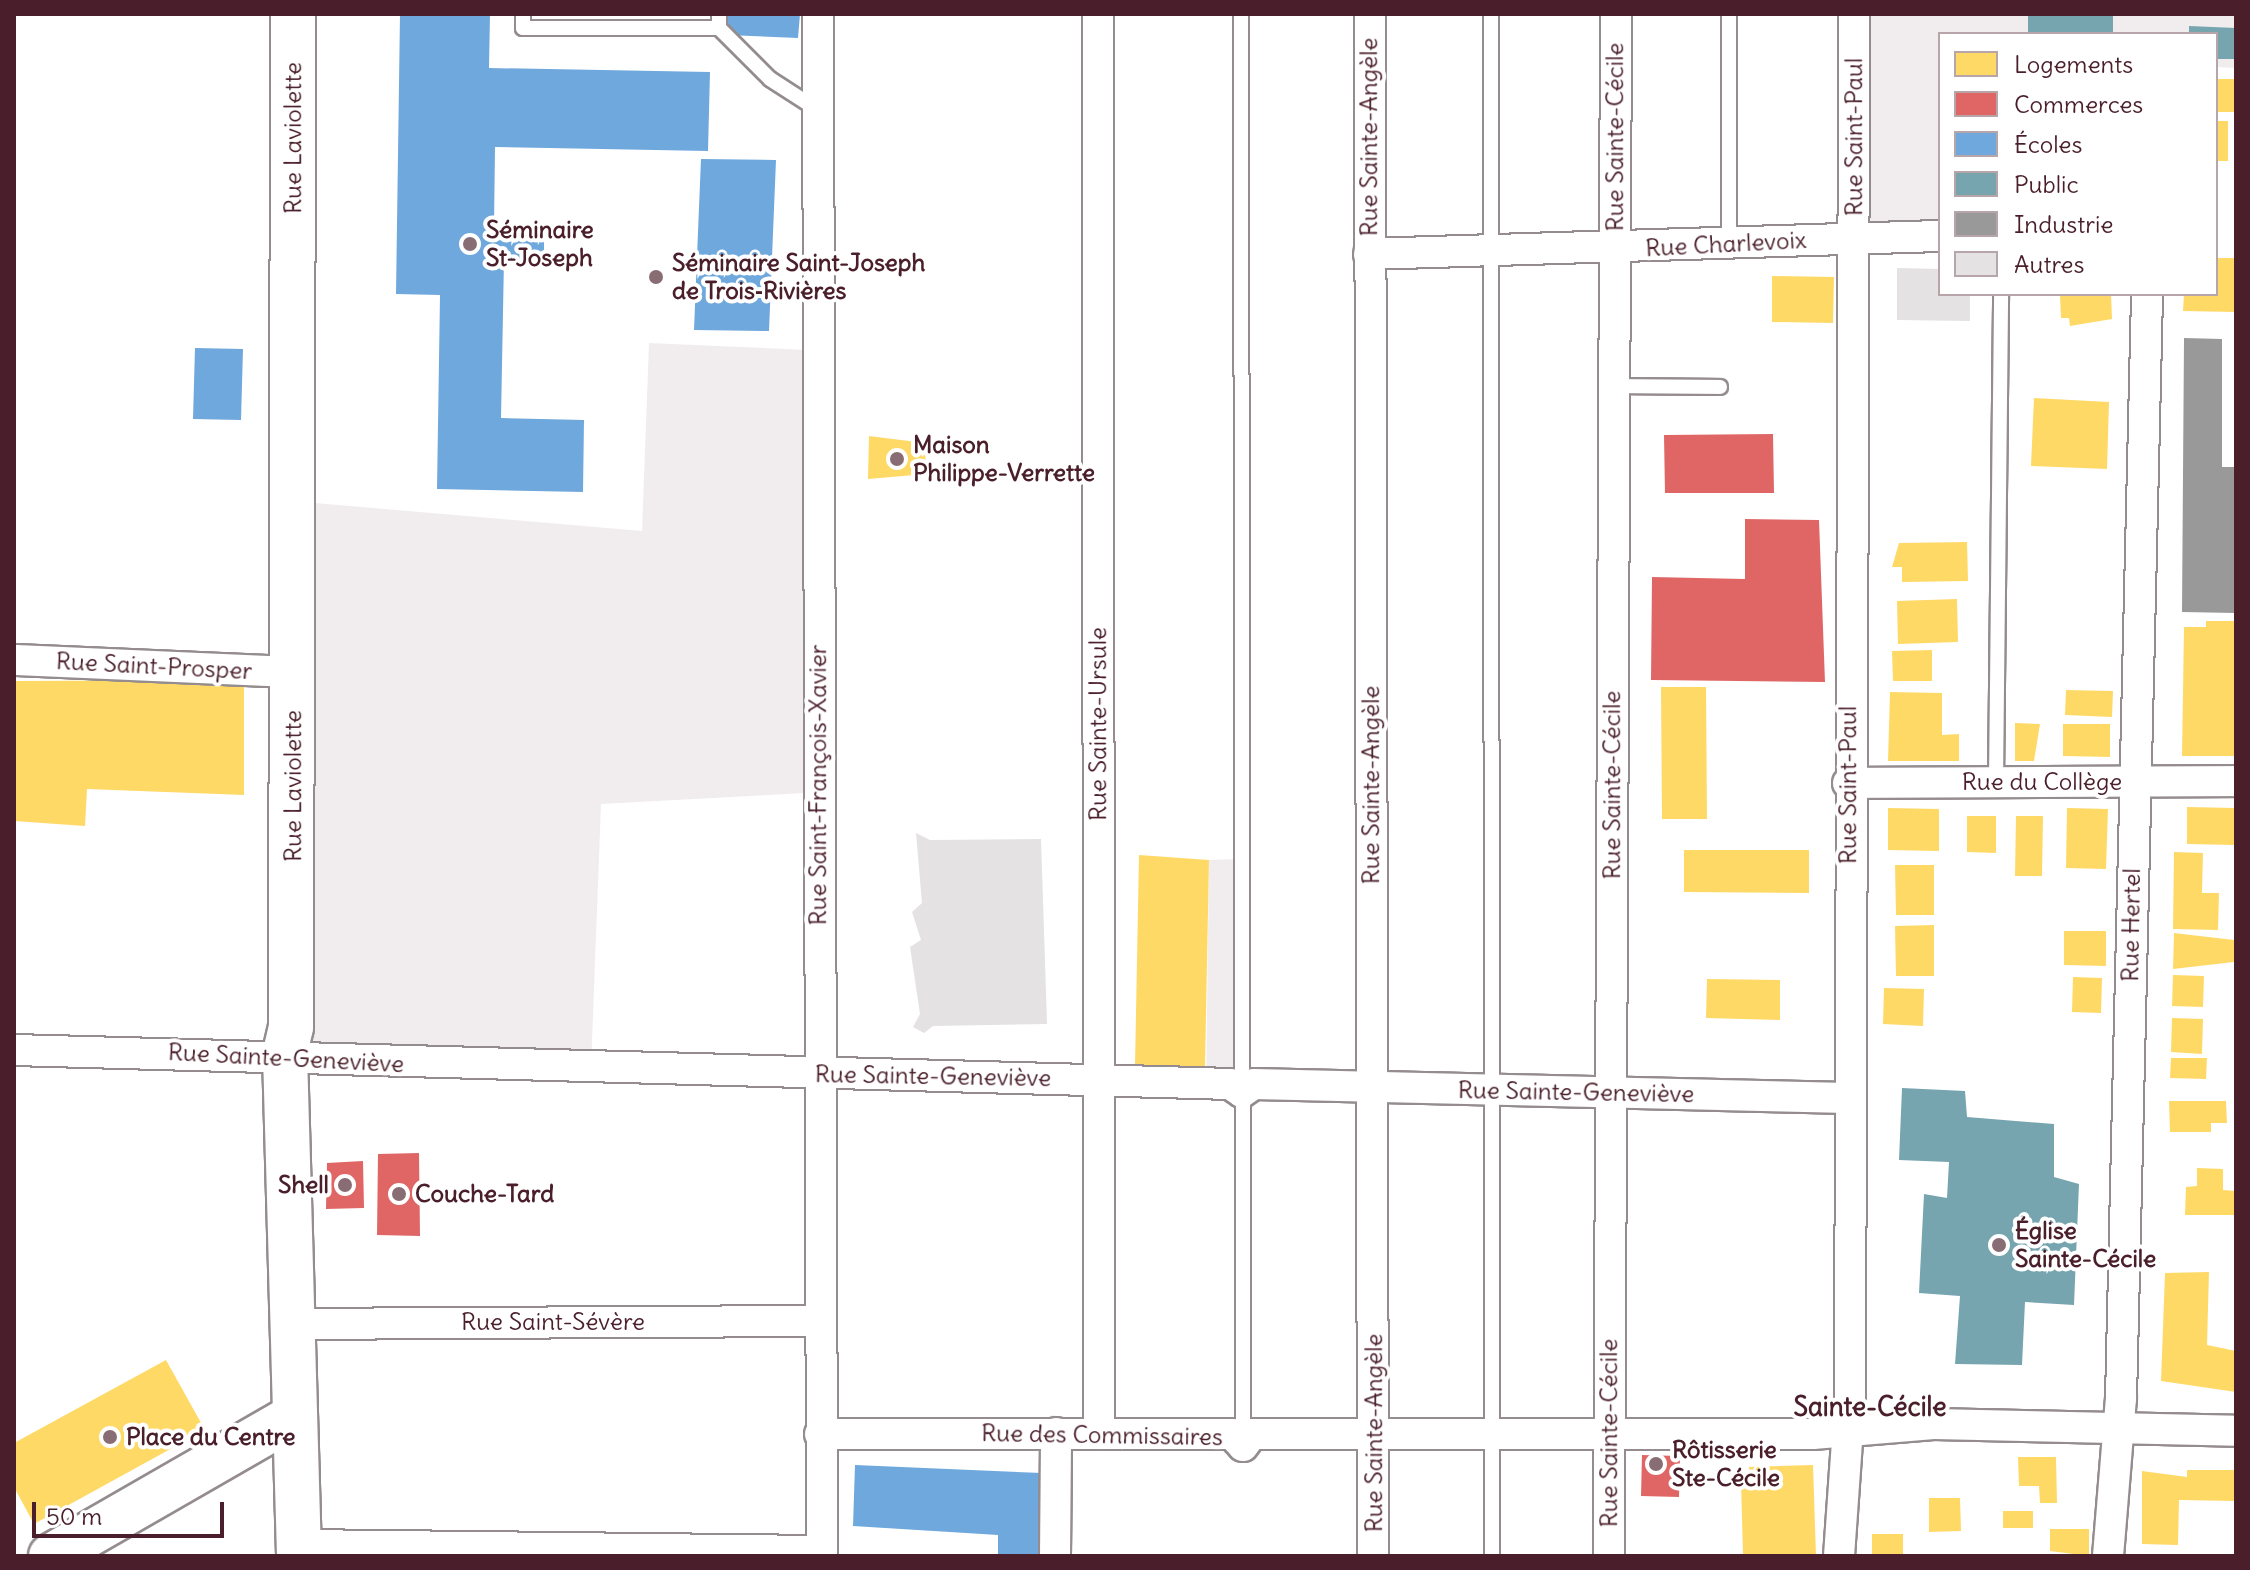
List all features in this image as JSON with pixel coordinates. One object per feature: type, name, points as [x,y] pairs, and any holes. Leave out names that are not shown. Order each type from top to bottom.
[{"type":"main road","name":"Rue Laviolette","points":[[293,14],[293,672],[285,1054],[289,1324],[299,1550]]},
{"type":"main road","points":[[51,1556],[294,1416]]},
{"type":"street","name":"Rue Saint-François-Xavier","points":[[818,14],[817,1321],[822,1553]]},
{"type":"street","name":"Rue Sainte-Ursule","points":[[1098,14],[1099,1433]]},
{"type":"street","name":"Rue Sainte-Angèle","points":[[1370,14],[1373,1556]]},
{"type":"street","name":"Rue Sainte-Cécile","points":[[1609,1556],[1616,14]]},
{"type":"street","name":"Rue Saint-Paul","points":[[1839,1556],[1846,1432],[1854,14]]},
{"type":"street","name":"Rue Charlevoix","points":[[1369,254],[1491,253],[1938,236]]},
{"type":"street","name":"Rue Hertel","points":[[2108,1556],[2116,1428],[2147,296]]},
{"type":"street","name":"Rue Saint-Prosper","points":[[14,660],[293,672]]},
{"type":"street","name":"Rue du Collège","points":[[1848,783],[2236,781]]},
{"type":"street","name":"Rue Sainte-Geneviève","points":[[14,1050],[285,1054],[341,1062],[1230,1084],[1242,1092],[1254,1084],[1848,1098]]},
{"type":"street","name":"Rue Saint-Sévère","points":[[289,1324],[817,1321]]},
{"type":"street","name":"Rue des Commissaires","points":[[820,1434],[1232,1434],[1243,1446],[1252,1434],[1846,1432],[1934,1424],[2236,1431]]},
{"type":"street","points":[[1055,1556],[1056,1433]]},
{"type":"street","points":[[299,1550],[822,1553]]},
{"type":"lane","points":[[523,14],[523,28],[719,21],[770,79],[818,110]]},
{"type":"lane","points":[[1241,14],[1243,1446]]},
{"type":"lane","points":[[1491,14],[1492,1556]]},
{"type":"lane","points":[[1729,14],[1729,244]]},
{"type":"lane","points":[[1996,782],[2001,296]]},
{"type":"lane","points":[[1614,386],[1720,387]]},
{"type":"shaded area","points":[[1852,14],[2236,14],[2236,68],[2218,67],[2218,32],[1938,32],[1938,244],[1861,242]]},
{"type":"shaded area","points":[[649,343],[808,350],[805,793],[601,804],[591,1068],[285,1054],[303,502],[642,531]]},
{"type":"shaded area","points":[[1239,859],[1240,1091],[1206,1090],[1209,860]]},
{"type":"building: Logements","points":[[2218,79],[2235,79],[2235,112],[2218,112]]},
{"type":"building: Logements","points":[[2218,121],[2228,121],[2228,161],[2218,161]]},
{"type":"building: Logements","points":[[2218,258],[2236,258],[2236,312],[2183,311],[2184,296],[2218,296]]},
{"type":"building: Logements","points":[[1772,276],[1834,277],[1833,323],[1772,322]]},
{"type":"building: Logements","points":[[2060,296],[2111,296],[2112,319],[2070,326],[2069,318],[2061,318]]},
{"type":"building: Logements","points":[[2034,398],[2109,402],[2107,469],[2031,466]]},
{"type":"building: Logements","name":"Maison Philippe-Verrette","points":[[869,436],[925,443],[926,474],[868,479]]},
{"type":"building: Logements","points":[[1967,542],[1968,581],[1902,582],[1902,567],[1892,567],[1899,543]]},
{"type":"building: Logements","points":[[1957,599],[1958,642],[1898,644],[1897,601]]},
{"type":"building: Logements","points":[[2206,621],[2236,621],[2236,756],[2182,756],[2184,627],[2206,627]]},
{"type":"building: Logements","points":[[1932,650],[1932,681],[1893,681],[1892,651]]},
{"type":"building: Logements","points":[[244,680],[244,795],[87,789],[85,826],[14,821],[14,681]]},
{"type":"building: Logements","points":[[1661,687],[1706,687],[1707,819],[1662,819]]},
{"type":"building: Logements","points":[[2066,690],[2113,691],[2112,717],[2065,715]]},
{"type":"building: Logements","points":[[1890,692],[1942,693],[1942,735],[1959,734],[1959,761],[1888,761]]},
{"type":"building: Logements","points":[[2015,723],[2040,724],[2034,761],[2015,761]]},
{"type":"building: Logements","points":[[2063,724],[2110,724],[2110,757],[2063,756]]},
{"type":"building: Logements","points":[[2187,807],[2236,808],[2235,845],[2187,844]]},
{"type":"building: Logements","points":[[1888,808],[1939,809],[1939,851],[1888,850]]},
{"type":"building: Logements","points":[[2067,808],[2108,809],[2106,869],[2066,868]]},
{"type":"building: Logements","points":[[1967,816],[1996,816],[1996,853],[1967,852]]},
{"type":"building: Logements","points":[[2016,816],[2043,816],[2042,876],[2015,876]]},
{"type":"building: Logements","points":[[1684,850],[1809,850],[1809,893],[1684,892]]},
{"type":"building: Logements","points":[[2174,852],[2203,853],[2202,893],[2219,893],[2218,930],[2173,929]]},
{"type":"building: Logements","points":[[1139,855],[1209,860],[1205,1067],[1135,1066]]},
{"type":"building: Logements","points":[[1895,865],[1934,865],[1934,915],[1896,915]]},
{"type":"building: Logements","points":[[1934,925],[1934,976],[1896,976],[1895,926]]},
{"type":"building: Logements","points":[[2064,931],[2106,931],[2106,966],[2064,965]]},
{"type":"building: Logements","points":[[2174,933],[2234,940],[2234,962],[2173,969]]},
{"type":"building: Logements","points":[[2173,975],[2204,976],[2203,1007],[2172,1006]]},
{"type":"building: Logements","points":[[2073,977],[2102,978],[2101,1013],[2072,1012]]},
{"type":"building: Logements","points":[[1707,979],[1780,980],[1780,1020],[1706,1018]]},
{"type":"building: Logements","points":[[1884,988],[1924,989],[1923,1026],[1883,1024]]},
{"type":"building: Logements","points":[[2172,1018],[2203,1019],[2202,1054],[2171,1052]]},
{"type":"building: Logements","points":[[2171,1058],[2207,1058],[2206,1079],[2170,1078]]},
{"type":"building: Logements","points":[[2169,1101],[2226,1101],[2227,1123],[2211,1123],[2211,1132],[2170,1132]]},
{"type":"building: Logements","points":[[2197,1168],[2223,1169],[2223,1190],[2236,1191],[2236,1215],[2185,1215],[2186,1187],[2197,1186]]},
{"type":"building: Logements","points":[[2209,1272],[2207,1345],[2236,1351],[2236,1392],[2161,1381],[2165,1273]]},
{"type":"building: Logements","name":"Place du Centre","points":[[166,1360],[205,1430],[34,1524],[14,1487],[14,1443]]},
{"type":"building: Logements","points":[[2018,1457],[2056,1457],[2057,1503],[2040,1503],[2039,1486],[2019,1486]]},
{"type":"building: Logements","points":[[1813,1465],[1816,1556],[1743,1556],[1741,1482],[1750,1482],[1749,1467]]},
{"type":"building: Logements","points":[[2187,1470],[2236,1470],[2236,1501],[2179,1500],[2178,1545],[2142,1544],[2142,1471],[2187,1477]]},
{"type":"building: Logements","points":[[1929,1498],[1960,1498],[1961,1531],[1929,1532]]},
{"type":"building: Logements","points":[[2003,1511],[2033,1511],[2033,1528],[2003,1528]]},
{"type":"building: Logements","points":[[2050,1529],[2089,1529],[2089,1556],[2050,1551]]},
{"type":"building: Logements","points":[[1872,1534],[1903,1534],[1903,1556],[1872,1556]]},
{"type":"building: Commerces","points":[[1773,434],[1774,493],[1665,493],[1664,435]]},
{"type":"building: Commerces","points":[[1745,519],[1819,520],[1825,682],[1651,680],[1652,577],[1745,579]]},
{"type":"building: Commerces","name":"Couche-Tard","points":[[419,1153],[420,1236],[377,1235],[378,1154]]},
{"type":"building: Commerces","name":"Shell","points":[[363,1161],[364,1208],[326,1209],[327,1163]]},
{"type":"building: Commerces","points":[[1642,1455],[1680,1456],[1679,1497],[1641,1496]]},
{"type":"building: Écoles","name":"Séminaire St-Joseph","points":[[400,14],[490,14],[489,68],[710,72],[708,151],[495,147],[494,227],[544,228],[544,260],[504,259],[501,418],[584,420],[583,492],[437,489],[440,295],[396,294]]},
{"type":"building: Écoles","points":[[728,14],[800,14],[798,38],[727,35]]},
{"type":"building: Écoles","points":[[701,159],[776,160],[769,331],[694,330]]},
{"type":"building: Écoles","points":[[195,348],[243,349],[241,420],[193,419]]},
{"type":"building: Écoles","points":[[855,1465],[1042,1473],[1039,1556],[998,1556],[998,1535],[853,1526]]},
{"type":"building: Public","points":[[2028,14],[2113,14],[2113,32],[2028,32]]},
{"type":"building: Public","points":[[2189,26],[2236,28],[2236,59],[2218,59],[2218,32],[2189,32]]},
{"type":"building: Public","name":"Église Sainte-Cécile","points":[[1902,1088],[1965,1091],[1967,1117],[2054,1124],[2054,1177],[2079,1184],[2074,1305],[2025,1302],[2022,1365],[1955,1364],[1960,1296],[1919,1293],[1924,1194],[1947,1198],[1949,1162],[1899,1160]]},
{"type":"building: Industrie","points":[[2184,338],[2222,339],[2222,467],[2235,467],[2236,613],[2182,612]]},
{"type":"building: Autres","points":[[1897,268],[1938,269],[1938,296],[1970,296],[1970,321],[1897,320]]},
{"type":"building: Autres","points":[[916,833],[930,840],[1041,839],[1047,1024],[933,1026],[924,1033],[913,1027],[920,1014],[910,947],[921,940],[912,912],[922,903]]},
{"type":"place","name":"Séminaire St-Joseph","points":[[470,244]]},
{"type":"place","name":"Séminaire Saint-Joseph de Trois‑Rivières","points":[[656,277]]},
{"type":"place","name":"Maison Philippe-Verrette","points":[[897,459]]},
{"type":"place","name":"Shell","points":[[345,1185]]},
{"type":"place","name":"Couche-Tard","points":[[399,1194]]},
{"type":"place","name":"Église Sainte-Cécile","points":[[1999,1245]]},
{"type":"place","name":"Place du Centre","points":[[110,1437]]},
{"type":"place","name":"Rôtisserie Ste-Cécile","points":[[1656,1464]]},
{"type":"district","name":"Sainte-Cécile","points":[[1870,1407]]}]
